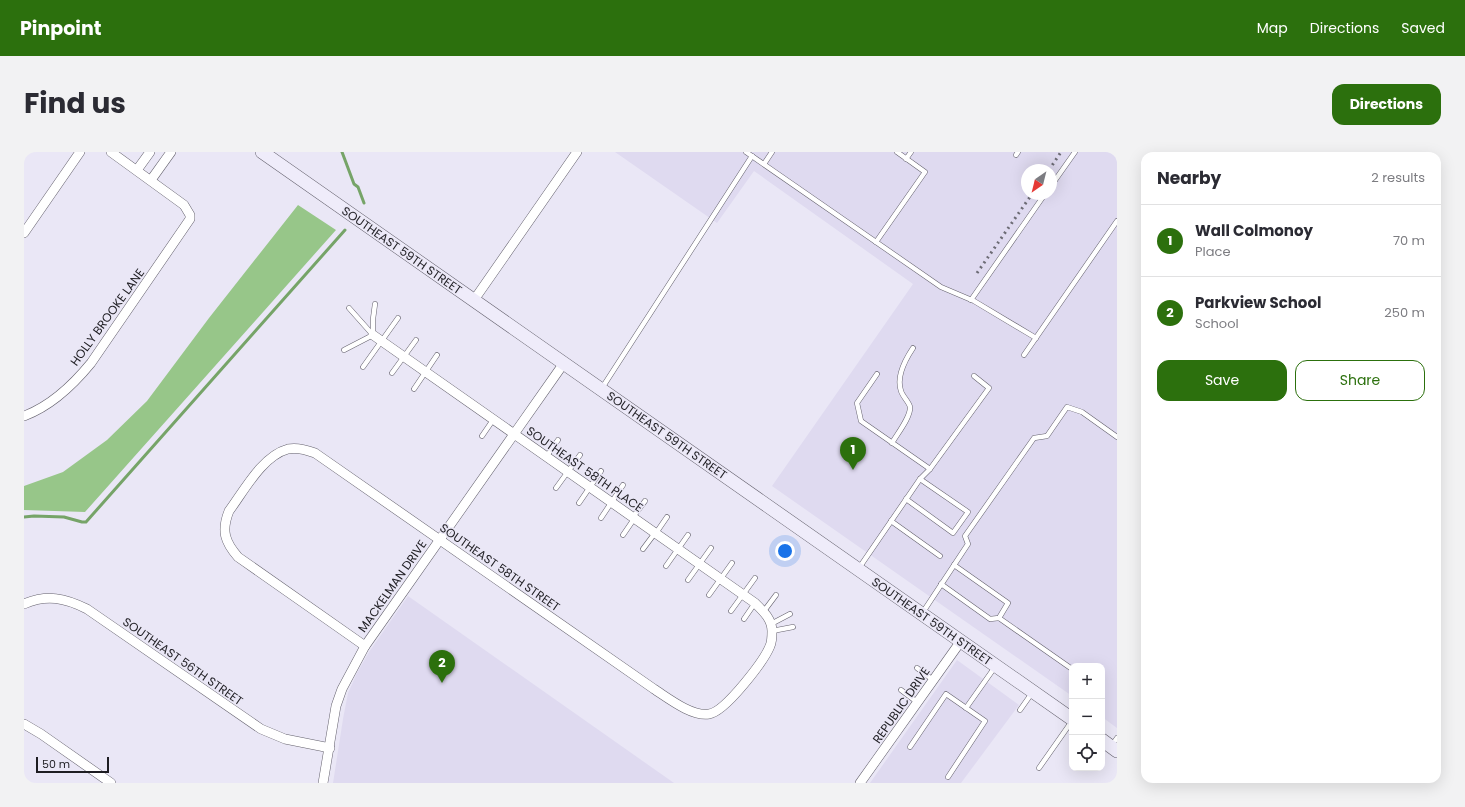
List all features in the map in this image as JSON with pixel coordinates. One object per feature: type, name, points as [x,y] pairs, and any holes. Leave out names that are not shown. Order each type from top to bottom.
[{"type":"main road","name":"SOUTHEAST 59TH STREET","points":[[262,152],[1069,716]]},
{"type":"street","points":[[24,233],[80,152]]},
{"type":"street","points":[[111,152],[151,180],[171,152]]},
{"type":"street","points":[[137,170],[150,152]]},
{"type":"street","points":[[474,300],[577,152]]},
{"type":"street","name":"HOLLY BROOKE LANE","points":[[24,416],[60,396],[81,375],[91,363],[187,225],[190,219],[190,214],[184,205],[151,180]]},
{"type":"street","name":"SOUTHEAST 58TH PLACE","points":[[373,335],[755,603],[764,611],[772,628]]},
{"type":"street","name":"MACKELMAN DRIVE","points":[[323,783],[336,706],[342,689],[365,646],[564,363]]},
{"type":"street","name":"SOUTHEAST 58TH STREET","points":[[365,646],[238,557],[230,548],[226,540],[224,530],[229,512],[264,463],[276,454],[288,449],[303,449],[315,453],[654,689],[679,705],[697,713],[710,714],[732,698],[762,660],[770,647],[772,628]]},
{"type":"street","name":"SOUTHEAST 56TH STREET","points":[[24,604],[32,601],[56,598],[72,602],[87,609],[261,730],[285,739],[330,748]]},
{"type":"street","name":"REPUBLIC DRIVE","points":[[860,783],[961,641]]},
{"type":"street","points":[[24,724],[41,734],[111,783]]},
{"type":"lane","points":[[746,152],[940,287],[971,300],[1036,338]]},
{"type":"lane","points":[[764,164],[772,152]]},
{"type":"lane","points":[[876,242],[925,172],[897,152]]},
{"type":"lane","points":[[906,159],[911,152]]},
{"type":"lane","points":[[1057,178],[1075,152]]},
{"type":"lane","points":[[601,389],[752,156]]},
{"type":"lane","points":[[971,300],[1041,200]]},
{"type":"lane","points":[[1024,356],[1117,221]]},
{"type":"lane","points":[[373,335],[373,319],[376,304]]},
{"type":"lane","points":[[349,308],[373,335]]},
{"type":"lane","points":[[363,367],[398,318]]},
{"type":"lane","points":[[344,350],[373,335]]},
{"type":"lane","points":[[392,373],[416,340]]},
{"type":"lane","points":[[892,443],[909,415],[910,406],[901,391],[900,380],[905,359],[913,348]]},
{"type":"lane","points":[[414,389],[437,355]]},
{"type":"lane","points":[[877,374],[857,403],[861,421],[930,470]]},
{"type":"lane","points":[[858,569],[920,479],[930,470],[989,388],[974,376]]},
{"type":"lane","points":[[921,614],[968,544],[965,536],[1034,438],[1047,436],[1067,407],[1082,412],[1117,436]]},
{"type":"lane","points":[[482,436],[493,420]]},
{"type":"lane","points":[[546,457],[558,440]]},
{"type":"lane","points":[[556,488],[580,455]]},
{"type":"lane","points":[[579,504],[601,471]]},
{"type":"lane","points":[[906,499],[953,533],[968,512],[920,479]]},
{"type":"lane","points":[[601,518],[623,485]]},
{"type":"lane","points":[[623,535],[645,501]]},
{"type":"lane","points":[[643,549],[667,517]]},
{"type":"lane","points":[[891,521],[940,556]]},
{"type":"lane","points":[[666,566],[688,535]]},
{"type":"lane","points":[[688,580],[711,548]]},
{"type":"lane","points":[[709,595],[732,563]]},
{"type":"lane","points":[[954,565],[1008,603],[999,618]]},
{"type":"lane","points":[[731,611],[755,578]]},
{"type":"lane","points":[[941,584],[990,619],[999,618],[1069,667]]},
{"type":"lane","points":[[764,611],[776,594]]},
{"type":"lane","points":[[744,619],[755,603]]},
{"type":"lane","points":[[772,628],[790,614]]},
{"type":"lane","points":[[772,628],[793,628]]},
{"type":"lane","points":[[966,708],[996,666]]},
{"type":"lane","points":[[917,668],[933,680]]},
{"type":"lane","points":[[901,690],[918,702]]},
{"type":"lane","points":[[1020,710],[1033,692]]},
{"type":"lane","points":[[910,747],[946,694],[985,721],[948,777]]},
{"type":"lane","points":[[1039,768],[1069,723]]},
{"type":"shaded area","points":[[615,152],[1117,152],[1117,728],[1105,719],[1105,663],[1069,663],[1069,694],[772,486],[913,284],[754,171],[717,223]]},
{"type":"shaded area","points":[[408,596],[674,783],[333,783],[348,693],[369,652]]},
{"type":"shaded area","points":[[957,660],[1019,705],[961,783],[870,783]]},
{"type":"green space","points":[[298,205],[336,230],[85,512],[24,510],[24,486],[63,472],[107,440],[147,401],[209,318]]},
{"type":"waterway","points":[[342,152],[354,184],[358,187],[364,203]]},
{"type":"waterway","points":[[24,517],[64,517],[86,522],[345,230]]},
{"type":"railway","points":[[1053,164],[1061,152]]},
{"type":"railway","points":[[977,273],[1028,200]]},
{"type":"place","name":"Wall Colmonoy","points":[[853,470]]},
{"type":"place","name":"Parkview School","points":[[442,683]]}]
